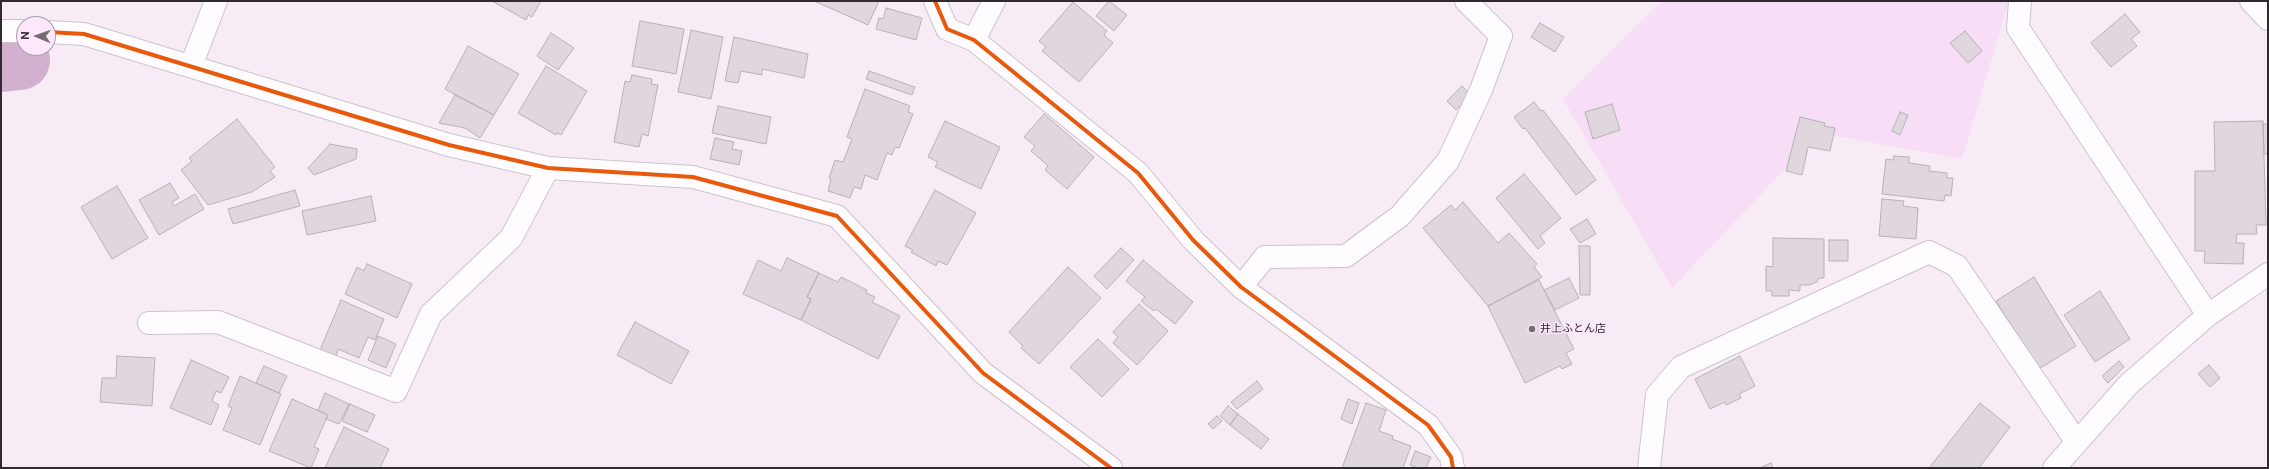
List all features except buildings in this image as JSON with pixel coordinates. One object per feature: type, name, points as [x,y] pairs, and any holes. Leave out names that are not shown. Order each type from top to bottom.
[{"type":"street","points":[[191,66],[216,1]]},
{"type":"street","points":[[935,1],[947,29],[974,40],[1138,173],[1193,240],[1241,287],[1428,425],[1451,457],[1453,468]]},
{"type":"street","points":[[974,40],[994,1]]},
{"type":"street","points":[[1241,287],[1265,257],[1346,256],[1400,216],[1448,161],[1481,90],[1501,36],[1466,1]]},
{"type":"street","points":[[2020,1],[2018,28],[2208,315]]},
{"type":"street","points":[[2251,1],[2268,19]]},
{"type":"street","points":[[1,31],[16,31]]},
{"type":"street","points":[[56,32],[84,34],[449,145],[548,168],[693,177],[837,216],[983,373],[1111,468]]},
{"type":"street","points":[[149,323],[218,322],[396,391],[431,314],[511,238],[548,168]]},
{"type":"street","points":[[1649,468],[1658,394],[1681,367],[1929,252],[1957,266],[2076,441]]},
{"type":"street","points":[[2054,468],[2076,441],[2130,384],[2208,315],[2268,274]]},
{"type":"shaded area","points":[[1662,1],[2009,1],[1962,159],[1819,133],[1672,288],[1563,99]]},
{"type":"waterway","points":[[1,62],[20,60]]},
{"type":"cycle path","points":[[935,1],[947,29],[974,40],[1138,173],[1193,240],[1241,287],[1428,425],[1451,457],[1453,468]]},
{"type":"cycle path","points":[[56,32],[84,34],[449,145],[548,168],[693,177],[837,216],[983,373],[1111,468]]},
{"type":"place","name":"井上ふとん店","points":[[1532,329]]}]
